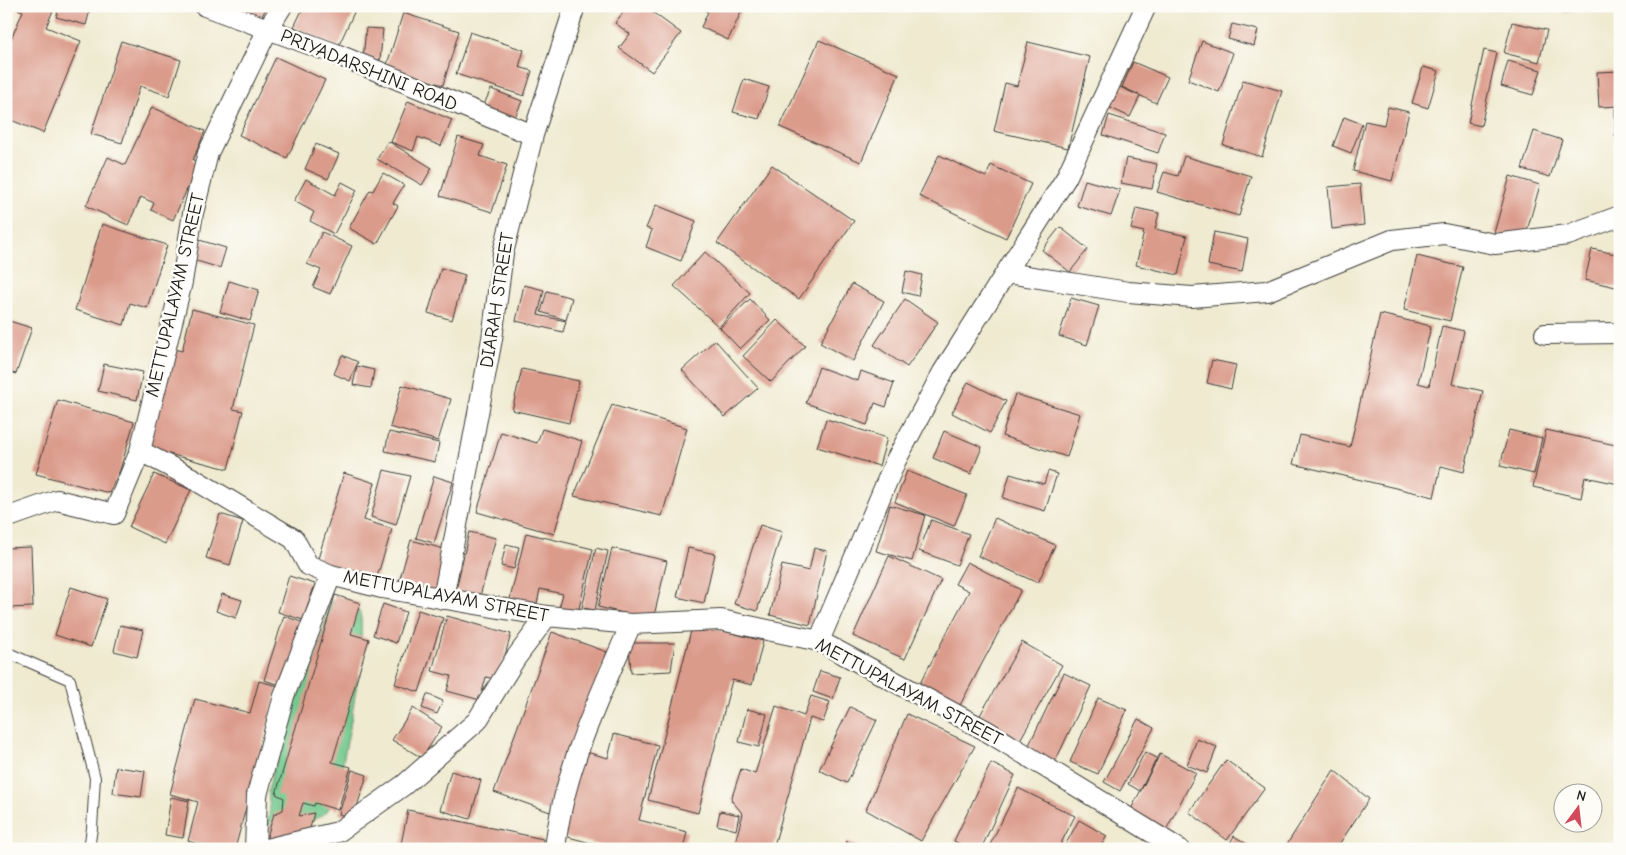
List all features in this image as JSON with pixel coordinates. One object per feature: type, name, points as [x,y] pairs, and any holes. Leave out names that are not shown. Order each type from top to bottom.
[{"type":"street","name":"PRIYADARSHINI ROAD","points":[[205,6],[336,54],[533,135]]},
{"type":"street","name":"METTUPALAYAM STREET","points":[[282,6],[268,30],[208,153],[193,212],[182,282],[140,451],[192,478],[294,539],[308,565],[331,575],[382,588],[547,616],[631,624],[722,620],[819,642],[985,730],[1179,849]]},
{"type":"street","name":"DIARAH STREET","points":[[443,599],[492,339],[503,253],[533,135],[575,6]]},
{"type":"street","points":[[819,642],[896,460],[943,372],[1066,178],[1146,6]]},
{"type":"street","points":[[1007,273],[1146,294],[1192,297],[1267,290],[1392,240],[1444,234],[1495,244],[1568,235],[1620,216]]},
{"type":"street","points":[[1545,334],[1620,333]]},
{"type":"street","points":[[6,518],[57,500],[114,514],[140,451]]},
{"type":"street","points":[[255,849],[257,795],[284,696],[331,575]]},
{"type":"street","points":[[266,849],[338,832],[404,785],[477,721],[515,658],[547,616]]},
{"type":"street","points":[[555,849],[557,826],[583,733],[631,624]]},
{"type":"lane","points":[[6,652],[70,680],[94,778],[92,828],[88,849]]},
{"type":"green space","points":[[331,601],[357,608],[361,624],[358,676],[341,771],[328,810],[323,815],[303,822],[265,827],[270,811],[268,791],[273,771],[293,707],[316,659]]},
{"type":"building","points":[[6,6],[12,6],[6,21]]},
{"type":"building","points":[[18,6],[55,6],[46,27],[81,41],[43,133],[6,118],[6,51],[23,11],[17,9]]},
{"type":"building","points":[[60,6],[91,6],[86,25],[56,17]]},
{"type":"building","points":[[235,6],[267,6],[261,18]]},
{"type":"building","points":[[304,6],[357,6],[338,47],[294,27]]},
{"type":"building","points":[[628,6],[644,6],[681,33],[652,72],[619,48],[630,34],[615,23]]},
{"type":"building","points":[[701,6],[716,6],[723,9],[724,6],[744,6],[728,40],[701,27],[708,12],[700,8]]},
{"type":"building","points":[[822,6],[842,6],[840,11]]},
{"type":"building","points":[[1560,6],[1577,6],[1565,13]]},
{"type":"building","points":[[403,13],[459,31],[443,85],[386,68]]},
{"type":"building","points":[[1512,22],[1547,30],[1539,62],[1504,53]]},
{"type":"building","points":[[1232,24],[1258,30],[1254,46],[1228,39]]},
{"type":"building","points":[[366,28],[383,29],[380,60],[363,59]]},
{"type":"building","points":[[470,32],[524,50],[519,67],[532,71],[524,96],[456,74]]},
{"type":"building","points":[[819,40],[899,74],[861,162],[780,127]]},
{"type":"building","points":[[121,41],[181,60],[169,96],[140,86],[122,143],[91,134]]},
{"type":"building","points":[[1202,41],[1233,53],[1219,92],[1188,80]]},
{"type":"building","points":[[1028,42],[1090,57],[1068,148],[994,131],[1005,83],[1017,86]]},
{"type":"building","points":[[1484,50],[1497,53],[1481,126],[1468,123]]},
{"type":"building","points":[[276,57],[325,80],[287,158],[239,135]]},
{"type":"building","points":[[1508,61],[1541,70],[1533,95],[1501,86]]},
{"type":"building","points":[[1133,62],[1168,77],[1156,103],[1122,87]]},
{"type":"building","points":[[1423,67],[1439,71],[1428,108],[1412,103]]},
{"type":"building","points":[[1620,71],[1620,106],[1599,107],[1597,72]]},
{"type":"building","points":[[744,79],[769,87],[759,119],[733,112]]},
{"type":"building","points":[[1243,80],[1282,91],[1262,157],[1223,145]]},
{"type":"building","points":[[1113,84],[1140,96],[1130,117],[1104,105]]},
{"type":"building","points":[[491,89],[522,101],[512,124],[481,111]]},
{"type":"building","points":[[408,101],[452,120],[441,146],[418,137],[413,151],[391,142]]},
{"type":"building","points":[[152,107],[205,131],[193,160],[199,163],[173,220],[151,210],[154,203],[141,197],[128,225],[86,206],[108,157],[125,165]]},
{"type":"building","points":[[1388,107],[1409,112],[1392,181],[1353,171],[1365,121],[1384,125]]},
{"type":"building","points":[[1615,108],[1620,108],[1620,137],[1615,137]]},
{"type":"building","points":[[1109,115],[1165,133],[1158,153],[1103,135]]},
{"type":"building","points":[[1344,117],[1362,124],[1351,153],[1333,146]]},
{"type":"building","points":[[1534,131],[1562,140],[1550,177],[1522,169]]},
{"type":"building","points":[[458,137],[484,145],[480,156],[507,165],[492,212],[440,196]]},
{"type":"building","points":[[388,141],[432,168],[422,185],[377,159]]},
{"type":"building","points":[[316,144],[339,154],[328,179],[305,169]]},
{"type":"building","points":[[939,155],[986,177],[991,165],[1031,184],[1006,238],[919,196]]},
{"type":"building","points":[[1184,156],[1251,176],[1239,216],[1157,192],[1164,172],[1178,176]]},
{"type":"building","points":[[1126,158],[1157,164],[1152,189],[1121,183]]},
{"type":"building","points":[[772,165],[854,221],[799,299],[717,243]]},
{"type":"building","points":[[383,173],[404,185],[393,203],[398,206],[377,244],[349,228],[370,190],[373,191]]},
{"type":"building","points":[[1510,176],[1540,185],[1524,241],[1494,233]]},
{"type":"building","points":[[306,179],[335,195],[342,182],[357,190],[334,234],[310,221],[314,212],[294,201]]},
{"type":"building","points":[[1085,180],[1120,190],[1111,216],[1077,206]]},
{"type":"building","points":[[1360,184],[1364,225],[1332,229],[1328,187]]},
{"type":"building","points":[[656,205],[696,221],[681,261],[646,247],[652,230],[646,228]]},
{"type":"building","points":[[1136,208],[1159,213],[1155,229],[1187,236],[1178,275],[1136,265],[1144,232],[1131,229]]},
{"type":"building","points":[[102,224],[167,245],[147,308],[130,303],[124,325],[75,310]]},
{"type":"building","points":[[1060,227],[1088,249],[1070,272],[1042,250]]},
{"type":"building","points":[[322,232],[352,246],[330,294],[313,287],[321,270],[307,264]]},
{"type":"building","points":[[1214,232],[1248,239],[1242,272],[1208,265]]},
{"type":"building","points":[[196,239],[226,248],[220,268],[190,259]]},
{"type":"building","points":[[1592,249],[1620,255],[1620,288],[1585,280]]},
{"type":"building","points":[[705,252],[750,293],[719,327],[674,286]]},
{"type":"building","points":[[1417,256],[1463,267],[1450,321],[1404,310]]},
{"type":"building","points":[[441,268],[465,275],[452,320],[428,313]]},
{"type":"building","points":[[906,271],[922,275],[918,296],[902,292]]},
{"type":"building","points":[[229,281],[259,290],[250,321],[220,312]]},
{"type":"building","points":[[852,284],[884,301],[853,361],[820,343]]},
{"type":"building","points":[[524,285],[544,290],[538,315],[566,321],[563,332],[516,321]]},
{"type":"building","points":[[547,291],[572,298],[566,320],[541,312]]},
{"type":"building","points":[[1071,298],[1099,306],[1087,345],[1059,336]]},
{"type":"building","points":[[750,299],[770,320],[740,349],[720,328]]},
{"type":"building","points":[[905,299],[938,322],[907,367],[874,345]]},
{"type":"building","points":[[192,309],[254,325],[233,409],[243,411],[228,469],[149,449],[174,349],[182,351]]},
{"type":"building","points":[[1380,314],[1431,326],[1418,383],[1429,386],[1442,326],[1464,331],[1452,384],[1483,391],[1464,472],[1441,466],[1434,497],[1293,464],[1300,435],[1350,447]]},
{"type":"building","points":[[6,320],[32,328],[16,374],[6,371]]},
{"type":"building","points":[[777,320],[805,346],[771,382],[743,356]]},
{"type":"building","points":[[715,340],[758,388],[725,417],[682,370]]},
{"type":"building","points":[[342,355],[358,362],[350,381],[334,374]]},
{"type":"building","points":[[1212,360],[1236,365],[1231,389],[1207,383]]},
{"type":"building","points":[[104,364],[143,372],[137,400],[98,391]]},
{"type":"building","points":[[357,366],[374,370],[371,388],[353,385]]},
{"type":"building","points":[[819,367],[858,381],[861,371],[894,383],[886,407],[875,403],[867,425],[806,403]]},
{"type":"building","points":[[522,369],[579,381],[569,423],[512,410]]},
{"type":"building","points":[[968,382],[1006,401],[990,433],[952,413]]},
{"type":"building","points":[[402,385],[451,399],[438,441],[390,427]]},
{"type":"building","points":[[1015,394],[1080,414],[1067,457],[1002,436]]},
{"type":"building","points":[[58,400],[134,422],[120,470],[109,493],[36,474]]},
{"type":"building","points":[[612,405],[687,428],[662,516],[574,496]]},
{"type":"building","points":[[826,419],[887,438],[879,466],[817,447]]},
{"type":"building","points":[[542,429],[582,441],[554,534],[477,512],[501,432],[537,443]]},
{"type":"building","points":[[1509,430],[1542,438],[1534,474],[1500,466]]},
{"type":"building","points":[[1546,430],[1620,446],[1619,484],[1585,477],[1581,498],[1533,487]]},
{"type":"building","points":[[944,431],[982,447],[971,474],[933,458]]},
{"type":"building","points":[[389,432],[439,443],[435,462],[385,451]]},
{"type":"building","points":[[384,470],[410,476],[396,525],[371,517]]},
{"type":"building","points":[[907,471],[967,495],[954,526],[895,502]]},
{"type":"building","points":[[1048,471],[1057,474],[1045,511],[1003,498],[1010,474],[1044,484]]},
{"type":"building","points":[[344,473],[375,483],[364,520],[392,529],[376,580],[317,562]]},
{"type":"building","points":[[154,474],[191,490],[165,544],[129,527]]},
{"type":"building","points":[[434,476],[453,482],[434,543],[416,538]]},
{"type":"building","points":[[890,505],[925,515],[912,561],[876,551]]},
{"type":"building","points":[[220,514],[243,521],[230,565],[206,558]]},
{"type":"building","points":[[995,518],[1055,545],[1038,583],[978,556]]},
{"type":"building","points":[[931,520],[969,534],[957,565],[919,551]]},
{"type":"building","points":[[760,525],[782,532],[757,611],[734,604]]},
{"type":"building","points":[[469,532],[496,538],[480,596],[456,590]]},
{"type":"building","points":[[526,533],[593,549],[578,613],[559,608],[563,594],[540,589],[536,609],[509,603]]},
{"type":"building","points":[[411,540],[448,550],[436,592],[399,582]]},
{"type":"building","points":[[506,544],[519,547],[514,569],[501,566]]},
{"type":"building","points":[[31,547],[33,607],[6,608],[6,548]]},
{"type":"building","points":[[596,548],[608,551],[595,610],[582,608]]},
{"type":"building","points":[[612,548],[667,561],[653,620],[598,607]]},
{"type":"building","points":[[688,548],[715,554],[704,603],[677,597]]},
{"type":"building","points":[[814,548],[827,551],[810,625],[770,615],[782,565],[809,571]]},
{"type":"building","points":[[889,556],[941,580],[905,659],[853,636]]},
{"type":"building","points":[[967,562],[1021,590],[959,707],[918,687],[969,591],[955,584]]},
{"type":"building","points":[[289,576],[315,584],[303,620],[278,612]]},
{"type":"building","points":[[71,587],[107,599],[91,647],[55,635]]},
{"type":"building","points":[[222,594],[242,600],[236,618],[216,611]]},
{"type":"building","points":[[335,595],[360,603],[351,634],[369,639],[332,762],[351,767],[338,810],[315,803],[314,806],[303,803],[299,816],[314,813],[309,832],[266,840],[274,814],[283,810],[284,798],[276,794]]},
{"type":"building","points":[[383,604],[406,612],[396,643],[373,635]]},
{"type":"building","points":[[418,610],[443,618],[419,692],[395,684]]},
{"type":"building","points":[[284,616],[304,623],[284,686],[264,680]]},
{"type":"building","points":[[447,616],[511,634],[498,680],[486,677],[480,700],[447,691],[451,676],[432,671]]},
{"type":"building","points":[[693,623],[763,641],[752,685],[732,680],[698,813],[648,800]]},
{"type":"building","points":[[120,625],[143,630],[137,657],[114,651]]},
{"type":"building","points":[[552,632],[607,652],[550,812],[494,792]]},
{"type":"building","points":[[1022,642],[1062,665],[1020,740],[979,717]]},
{"type":"building","points":[[629,643],[675,643],[671,671],[631,673]]},
{"type":"building","points":[[820,671],[840,677],[833,699],[813,692]]},
{"type":"building","points":[[1064,673],[1091,686],[1054,764],[1026,751]]},
{"type":"building","points":[[259,681],[278,686],[235,849],[215,849],[188,841],[198,802],[170,794],[195,699],[250,713]]},
{"type":"building","points":[[427,694],[443,701],[437,714],[422,708]]},
{"type":"building","points":[[811,696],[830,702],[823,722],[810,718],[773,849],[733,849],[743,814],[731,800],[741,769],[755,774],[776,706],[804,716]]},
{"type":"building","points":[[1098,698],[1127,710],[1098,774],[1070,762]]},
{"type":"building","points":[[850,707],[877,720],[847,783],[819,770]]},
{"type":"building","points":[[413,708],[442,727],[422,758],[392,740]]},
{"type":"building","points":[[747,709],[767,714],[759,747],[739,742]]},
{"type":"building","points":[[907,714],[975,746],[921,841],[866,810]]},
{"type":"building","points":[[1138,719],[1154,728],[1120,791],[1104,782]]},
{"type":"building","points":[[614,734],[658,745],[639,820],[687,832],[683,849],[613,849],[561,835],[582,751],[608,758]]},
{"type":"building","points":[[1197,739],[1217,747],[1207,773],[1187,765]]},
{"type":"building","points":[[1145,752],[1157,758],[1140,791],[1128,784]]},
{"type":"building","points":[[1160,754],[1196,773],[1166,830],[1130,811]]},
{"type":"building","points":[[1226,760],[1265,788],[1227,840],[1189,812]]},
{"type":"building","points":[[991,763],[1015,775],[981,849],[969,849],[954,841]]},
{"type":"building","points":[[116,767],[145,771],[141,797],[113,793]]},
{"type":"building","points":[[352,770],[367,775],[353,819],[339,814]]},
{"type":"building","points":[[1334,770],[1369,799],[1336,849],[1284,849]]},
{"type":"building","points":[[451,771],[481,780],[470,819],[440,810]]},
{"type":"building","points":[[1018,788],[1075,816],[1058,849],[988,849]]},
{"type":"building","points":[[171,797],[189,801],[183,838],[165,835]]},
{"type":"building","points":[[408,810],[543,839],[541,849],[400,849]]},
{"type":"building","points":[[720,811],[739,815],[736,830],[717,825]]},
{"type":"building","points":[[1079,820],[1107,836],[1099,849],[1063,849]]},
{"type":"building","points":[[1234,836],[1255,849],[1227,849]]},
{"type":"building","points":[[847,841],[863,849],[844,849]]}]
